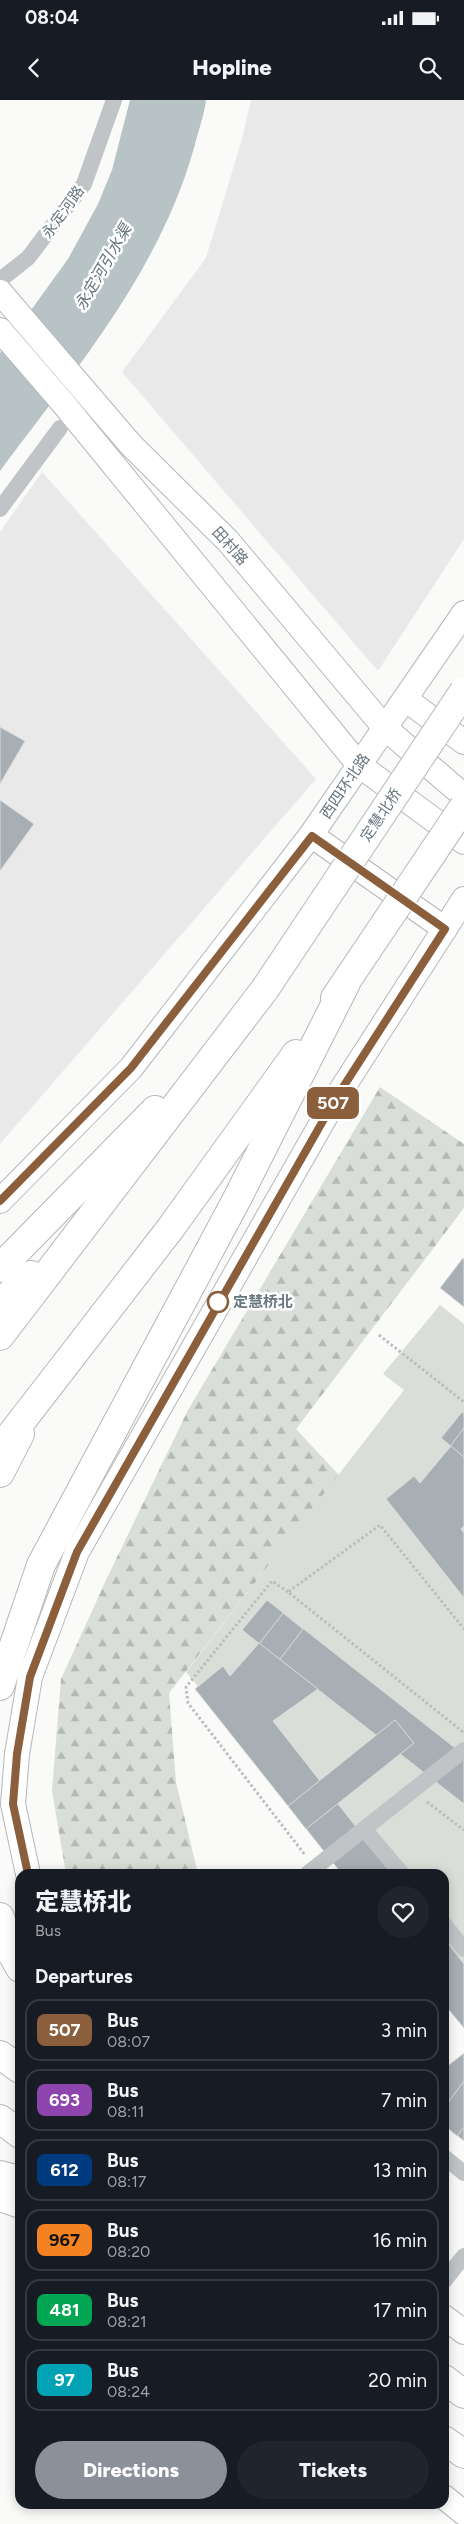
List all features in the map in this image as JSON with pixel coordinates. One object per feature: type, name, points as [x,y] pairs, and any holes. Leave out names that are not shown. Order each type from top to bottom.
[{"type":"highway","name":"定慧北桥","points":[[233,1030],[265,989],[464,691]]},
{"type":"highway","points":[[0,1449],[170,1229],[346,983],[464,806]]},
{"type":"highway","points":[[0,1686],[41,1565],[238,1197],[346,983]]},
{"type":"highway","points":[[0,1336],[233,1030]]},
{"type":"highway","points":[[0,1268],[233,1030]]},
{"type":"highway","points":[[0,1303],[89,1221]]},
{"type":"highway","points":[[0,1473],[36,1403]]},
{"type":"highway","points":[[0,1917],[15,1960]]},
{"type":"highway","points":[[0,2055],[15,2066]]},
{"type":"highway","points":[[0,2119],[15,2130]]},
{"type":"highway","points":[[0,2174],[15,2178]]},
{"type":"highway","points":[[449,2383],[464,2394]]},
{"type":"highway","points":[[449,2444],[464,2454]]},
{"type":"main road","name":"田村路","points":[[2,291],[131,445],[228,541],[385,728],[464,796]]},
{"type":"main road","points":[[0,330],[63,403],[360,765],[464,842]]},
{"type":"main road","name":"西四环北路","points":[[0,1201],[131,1068],[312,836],[464,613]]},
{"type":"main road","points":[[405,699],[464,742]]},
{"type":"main road","points":[[312,836],[445,929]]},
{"type":"main road","points":[[26,1869],[7,1814],[30,1677],[77,1552],[336,1098],[464,899]]},
{"type":"main road","points":[[0,2199],[15,2204]]},
{"type":"main road","points":[[449,2321],[464,2332]]},
{"type":"main road","points":[[449,2501],[464,2513]]},
{"type":"street","name":"永定河路","points":[[2,291],[84,184],[114,100]]},
{"type":"street","points":[[0,509],[60,428]]},
{"type":"street","points":[[314,1869],[464,1750]]},
{"type":"street","points":[[364,1829],[398,1869]]},
{"type":"street","points":[[449,1930],[464,1949]]},
{"type":"street","points":[[449,2161],[464,2173]]},
{"type":"street","points":[[449,2275],[464,2256]]},
{"type":"path","points":[[379,1335],[464,1402]]},
{"type":"path","points":[[288,1592],[380,1525],[464,1629]]},
{"type":"path","points":[[310,1869],[188,1703],[186,1687],[272,1581],[464,1733]]},
{"type":"path","points":[[413,1790],[464,1830]]},
{"type":"shaded area","points":[[251,100],[464,100],[464,539],[378,671],[122,372],[206,258],[242,139]]},
{"type":"shaded area","points":[[42,472],[316,779],[0,1144],[0,532]]},
{"type":"green space","points":[[380,1087],[464,1144],[464,1208],[296,1429],[339,1475],[169,1693],[176,1782],[197,1869],[65,1869],[52,1791],[61,1679],[107,1578],[188,1410]]},
{"type":"green space","points":[[440,1305],[464,1324],[464,2005],[449,1987],[449,1869],[350,1869],[186,1672],[404,1390],[383,1374]]},
{"type":"water","name":"永定河引水渠","points":[[130,100],[206,100],[194,148],[179,193],[159,237],[137,278],[112,318],[0,471],[0,353],[68,259],[98,204],[112,170]]},
{"type":"building","points":[[0,727],[25,741],[0,784]]},
{"type":"building","points":[[0,800],[34,824],[0,871]]},
{"type":"building","points":[[464,1259],[464,1307],[440,1288]]},
{"type":"building","points":[[462,1412],[464,1413],[464,1457],[441,1438]]},
{"type":"building","points":[[464,1428],[464,1476],[437,1511],[414,1494]]},
{"type":"building","points":[[451,1446],[464,1457],[464,1526],[461,1529],[464,1533],[464,1598],[386,1499],[414,1476],[420,1483]]},
{"type":"building","points":[[267,1600],[464,1755],[464,1804],[242,1630]]},
{"type":"building","points":[[283,1613],[303,1629],[246,1704],[225,1688]]},
{"type":"building","points":[[259,1643],[318,1689],[273,1721],[389,1869],[338,1869],[195,1689],[223,1666],[230,1676]]},
{"type":"building","points":[[395,1720],[414,1743],[306,1829],[288,1806]]},
{"type":"building","points":[[449,1944],[464,1964],[464,2028],[449,2010]]},
{"type":"building","points":[[464,2053],[464,2141],[449,2129],[449,2065]]},
{"type":"building","points":[[464,2081],[464,2127],[457,2136],[449,2129],[449,2101]]},
{"type":"bus line","name":"507","points":[[0,1201],[38,1160],[131,1068],[312,836],[445,929],[336,1098],[77,1552],[51,1615],[30,1677],[17,1754],[13,1804],[27,1869]]},
{"type":"place","name":"定慧桥北","points":[[218,1302]]}]
